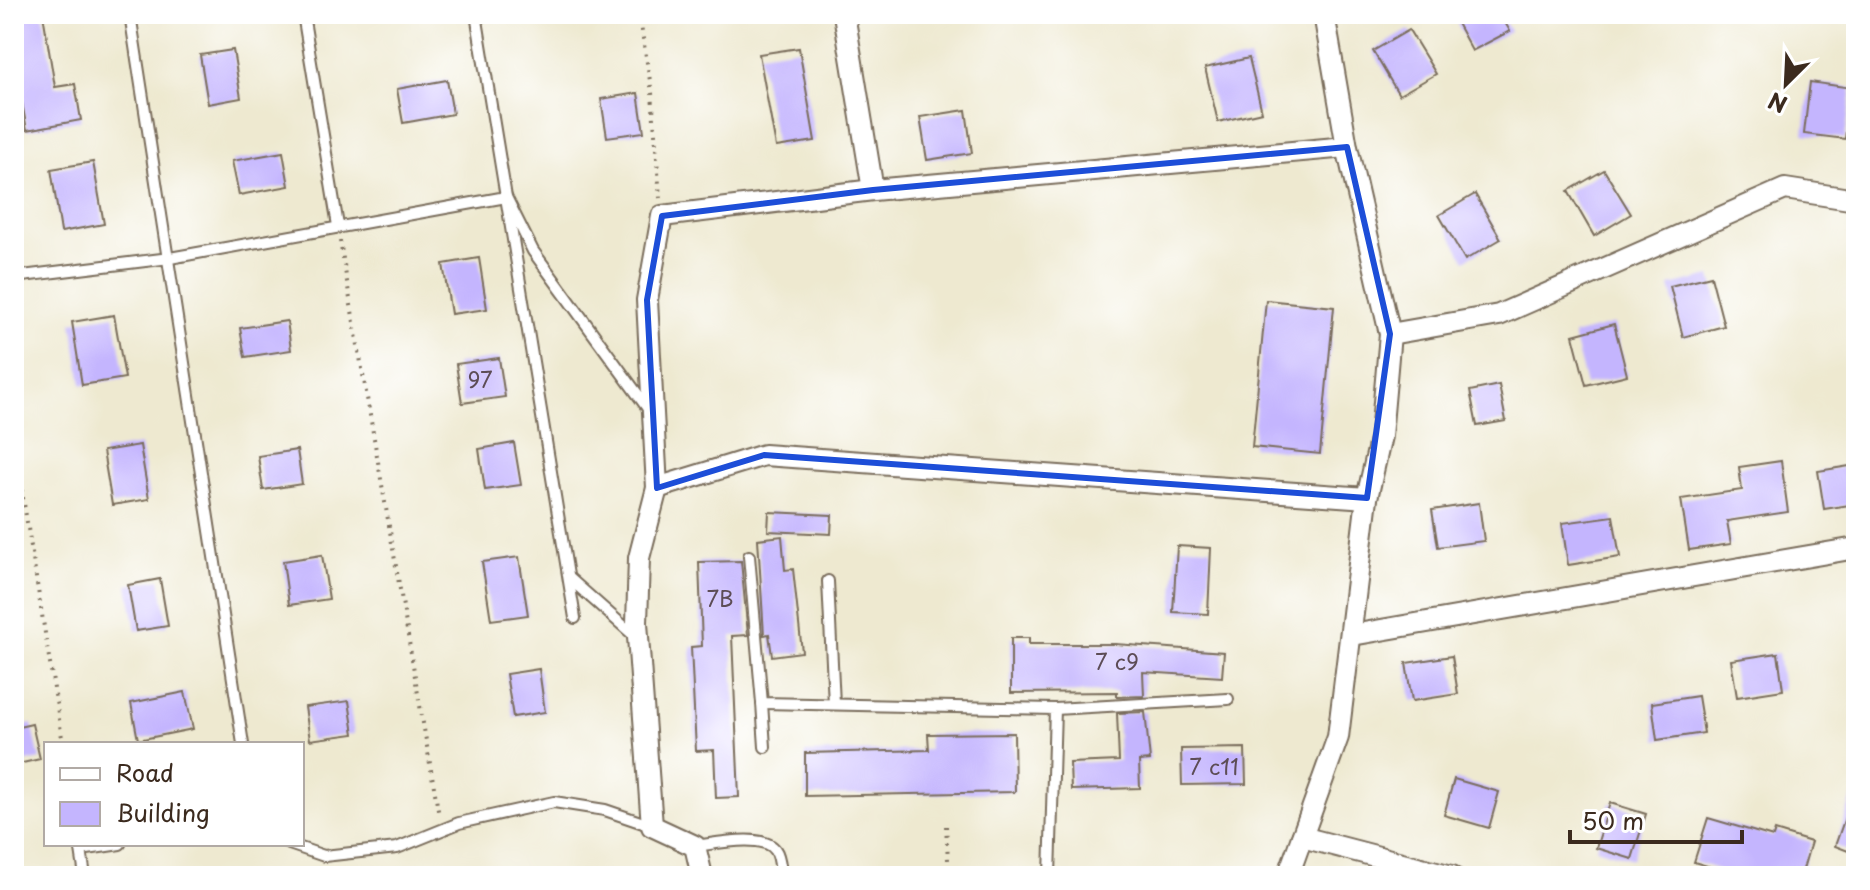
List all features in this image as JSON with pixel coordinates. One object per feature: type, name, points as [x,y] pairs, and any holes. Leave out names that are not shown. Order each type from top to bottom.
[{"type":"street","points":[[844,14],[873,190]]},
{"type":"street","points":[[1288,876],[1338,737],[1367,498],[1381,436],[1390,334],[1347,147],[1324,14]]},
{"type":"street","points":[[702,876],[695,846],[652,826],[638,639],[639,558],[657,488],[647,300],[662,216],[873,190],[1347,147]]},
{"type":"street","points":[[1390,334],[1499,315],[1785,189],[1856,200]]},
{"type":"street","points":[[657,488],[764,455],[1367,498]]},
{"type":"street","points":[[1352,635],[1856,548]]},
{"type":"street","points":[[1302,837],[1452,876]]},
{"type":"lane","points":[[130,14],[243,742]]},
{"type":"lane","points":[[303,14],[338,226]]},
{"type":"lane","points":[[476,14],[575,618]]},
{"type":"lane","points":[[14,277],[170,258],[506,197]]},
{"type":"lane","points":[[506,197],[533,251],[653,415]]},
{"type":"lane","points":[[749,556],[765,747]]},
{"type":"lane","points":[[569,578],[638,639]]},
{"type":"lane","points":[[828,581],[834,704]]},
{"type":"lane","points":[[762,703],[1055,709],[1228,699]]},
{"type":"lane","points":[[1050,876],[1055,709]]},
{"type":"lane","points":[[295,846],[324,856],[397,848],[442,830],[554,802],[605,810],[652,826]]},
{"type":"lane","points":[[695,846],[755,840],[769,843],[776,851],[782,876]]},
{"type":"lane","points":[[85,876],[81,850],[107,846]]},
{"type":"path","points":[[639,14],[652,93],[662,216]]},
{"type":"path","points":[[338,226],[442,830]]},
{"type":"path","points":[[14,442],[63,742]]},
{"type":"path","points":[[946,826],[949,876]]},
{"type":"highlighted area","points":[[1347,147],[1390,334],[1367,498],[764,455],[657,488],[647,300],[662,216],[873,190]]},
{"type":"building","points":[[14,14],[43,14],[55,87],[75,84],[81,120],[27,130],[14,58]]},
{"type":"building","points":[[1452,14],[1500,14],[1510,31],[1472,51]]},
{"type":"building","points":[[1409,30],[1436,74],[1399,95],[1373,51]]},
{"type":"building","points":[[799,48],[815,141],[776,147],[759,54]]},
{"type":"building","points":[[233,50],[241,98],[208,104],[200,55]]},
{"type":"building","points":[[1249,58],[1262,112],[1218,122],[1205,68]]},
{"type":"building","points":[[447,80],[453,114],[403,123],[397,89]]},
{"type":"building","points":[[1810,82],[1852,88],[1845,139],[1804,134]]},
{"type":"building","points":[[638,93],[644,132],[607,137],[601,99]]},
{"type":"building","points":[[966,110],[972,153],[927,160],[920,117]]},
{"type":"building","points":[[283,152],[289,186],[239,195],[232,161]]},
{"type":"building","points":[[93,162],[104,224],[61,232],[51,169]]},
{"type":"building","points":[[1604,170],[1631,214],[1594,236],[1568,191]]},
{"type":"building","points":[[1475,194],[1501,239],[1465,260],[1439,215]]},
{"type":"building","points":[[479,258],[487,309],[451,314],[443,264]]},
{"type":"building","points":[[1711,276],[1724,326],[1683,337],[1670,286]]},
{"type":"building","points":[[1266,300],[1334,307],[1320,454],[1252,447]]},
{"type":"building","points":[[114,315],[125,378],[82,385],[72,322]]},
{"type":"building","points":[[287,321],[291,350],[245,357],[240,328]]},
{"type":"building","points":[[1614,324],[1627,375],[1586,385],[1573,335]]},
{"type":"building","points":[[499,358],[505,397],[462,403],[456,364]]},
{"type":"building","points":[[1499,385],[1506,421],[1477,426],[1470,391]]},
{"type":"building","points":[[514,443],[521,485],[485,490],[479,449]]},
{"type":"building","points":[[140,445],[149,499],[112,505],[103,451]]},
{"type":"building","points":[[297,450],[302,484],[263,490],[258,456]]},
{"type":"building","points":[[1781,461],[1788,512],[1727,521],[1731,544],[1689,550],[1681,499],[1742,490],[1739,467]]},
{"type":"building","points":[[1856,465],[1856,504],[1824,509],[1818,471]]},
{"type":"building","points":[[1479,503],[1484,541],[1438,547],[1432,510]]},
{"type":"building","points":[[769,512],[832,515],[831,534],[768,531]]},
{"type":"building","points":[[1613,516],[1620,557],[1568,565],[1562,523]]},
{"type":"building","points":[[782,536],[785,570],[793,569],[802,652],[772,656],[769,634],[764,635],[758,539]]},
{"type":"building","points":[[1177,546],[1211,548],[1208,614],[1173,612]]},
{"type":"building","points":[[322,555],[329,599],[289,605],[283,561]]},
{"type":"building","points":[[519,557],[528,615],[491,620],[482,562]]},
{"type":"building","points":[[741,561],[748,635],[732,636],[739,797],[716,798],[714,750],[696,751],[691,647],[702,646],[699,562]]},
{"type":"building","points":[[160,579],[168,626],[136,631],[128,585]]},
{"type":"building","points":[[1011,638],[1029,638],[1029,644],[1115,644],[1224,652],[1222,677],[1143,672],[1144,696],[1117,697],[1117,692],[1011,693]]},
{"type":"building","points":[[1778,653],[1783,690],[1737,697],[1731,660]]},
{"type":"building","points":[[1452,656],[1458,694],[1412,701],[1406,663]]},
{"type":"building","points":[[539,669],[545,712],[513,717],[506,674]]},
{"type":"building","points":[[185,692],[193,729],[138,740],[131,703]]},
{"type":"building","points":[[1698,696],[1704,733],[1657,740],[1652,703]]},
{"type":"building","points":[[349,701],[354,734],[310,740],[305,707]]},
{"type":"building","points":[[1145,712],[1150,760],[1139,761],[1140,788],[1071,790],[1070,763],[1119,761],[1117,713]]},
{"type":"building","points":[[32,724],[40,759],[14,765],[14,728]]},
{"type":"building","points":[[1014,733],[1015,792],[805,796],[805,753],[929,750],[928,734]]},
{"type":"building","points":[[1245,748],[1246,784],[1182,785],[1181,749]]},
{"type":"building","points":[[1454,779],[1499,792],[1489,828],[1444,815]]},
{"type":"building","points":[[1853,795],[1856,795],[1856,854],[1835,846]]},
{"type":"building","points":[[1610,803],[1646,814],[1632,859],[1596,848]]},
{"type":"building","points":[[1708,818],[1773,837],[1775,831],[1811,842],[1801,876],[1740,876],[1694,862]]}]
